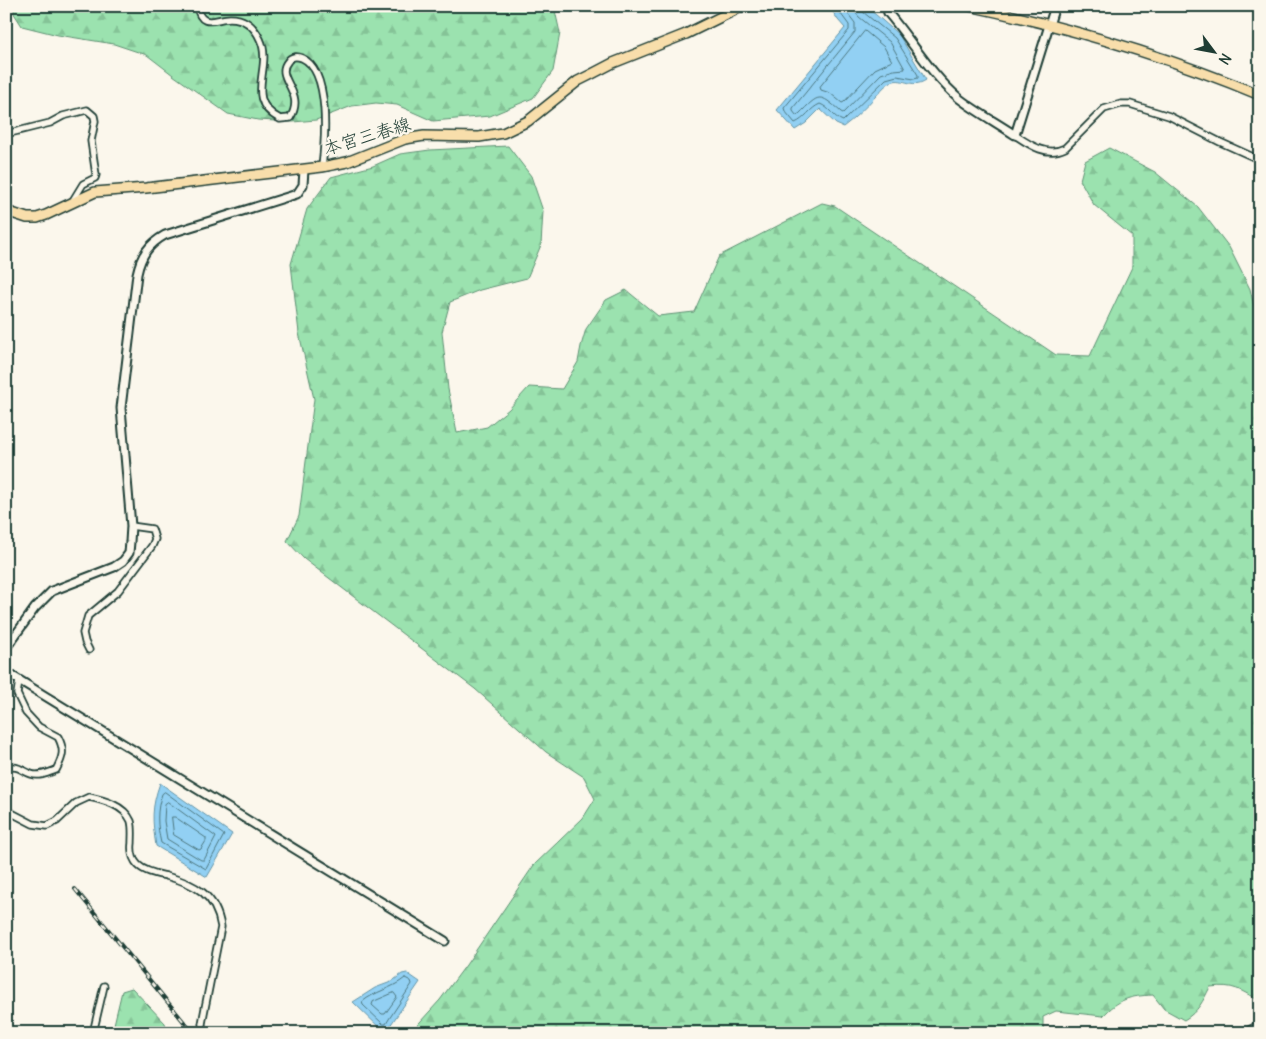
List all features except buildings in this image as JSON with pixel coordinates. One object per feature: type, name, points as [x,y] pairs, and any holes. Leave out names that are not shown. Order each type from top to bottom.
[{"type":"main road","name":"本宮三春線","points":[[6,211],[27,218],[37,218],[46,216],[95,192],[146,188],[322,167],[347,162],[405,139],[424,136],[478,137],[504,133],[528,121],[578,81],[613,63],[686,34],[743,6]]},
{"type":"main road","points":[[969,6],[1049,25],[1130,49],[1260,95]]},
{"type":"main road","points":[[1246,1033],[1260,1025]]},
{"type":"street","points":[[197,6],[198,14],[207,21],[214,22],[230,18],[245,21],[252,26],[261,40],[264,50],[265,63],[260,85],[260,97],[271,114],[280,119],[290,118],[296,104],[296,98],[284,76],[286,64],[292,57],[297,56],[312,66],[324,101],[322,167]]},
{"type":"street","points":[[886,6],[888,13],[932,71],[960,98],[1015,135],[1040,149],[1057,152],[1072,141],[1104,109],[1121,104],[1130,104],[1169,116],[1260,160]]},
{"type":"street","points":[[1015,135],[1055,6]]},
{"type":"street","points":[[6,134],[50,123],[63,116],[87,110],[92,114],[95,121],[91,141],[96,175],[95,178],[83,184],[72,202]]},
{"type":"street","points":[[6,648],[35,608],[52,591],[114,566],[123,561],[129,553],[131,526],[121,408],[139,262],[150,244],[165,235],[297,194],[304,185],[304,170]]},
{"type":"street","points":[[89,650],[83,633],[88,616],[118,591],[152,546],[155,539],[152,529],[131,526]]},
{"type":"street","points":[[6,672],[445,941]]},
{"type":"street","points":[[6,768],[18,767],[31,774],[46,774],[56,770],[63,756],[62,745],[58,737],[39,727],[26,713],[16,694],[19,681]]},
{"type":"street","points":[[6,810],[33,824],[47,826],[57,821],[76,803],[89,797],[112,804],[130,819],[132,828],[131,852],[138,865],[145,870],[175,878],[198,888],[210,898],[219,915],[221,927],[204,1013],[203,1033]]},
{"type":"street","points":[[93,1033],[104,986]]},
{"type":"green space","points":[[14,6],[554,6],[560,33],[553,71],[533,98],[490,116],[433,121],[397,105],[376,103],[352,106],[316,120],[293,122],[258,120],[228,114],[147,55],[114,44],[58,35],[22,26],[13,12]]},
{"type":"green space","points":[[508,146],[531,176],[543,211],[541,245],[527,278],[480,290],[450,302],[442,332],[448,389],[457,433],[487,427],[509,409],[529,387],[562,389],[578,362],[586,329],[606,300],[626,290],[658,316],[694,312],[719,256],[822,203],[835,206],[1056,355],[1090,356],[1132,267],[1132,236],[1094,205],[1080,180],[1085,161],[1109,148],[1155,172],[1198,207],[1229,247],[1250,289],[1260,332],[1260,1001],[1231,987],[1210,987],[1197,1010],[1184,1020],[1164,1009],[1153,995],[1137,996],[1120,1002],[1103,1016],[1056,1011],[1043,1017],[1043,1027],[1047,1033],[410,1033],[440,1000],[466,965],[534,865],[583,818],[595,799],[584,777],[546,752],[475,689],[304,559],[287,541],[299,516],[314,399],[299,333],[291,264],[307,209],[331,177],[373,166],[400,154],[430,150]]},
{"type":"green space","points":[[132,988],[165,1023],[168,1033],[112,1033],[122,991]]},
{"type":"water","points":[[829,6],[863,6],[875,14],[899,35],[926,80],[916,84],[898,81],[889,83],[860,113],[843,127],[836,124],[820,109],[806,123],[795,130],[777,110],[845,28]]},
{"type":"water","points":[[160,783],[232,834],[207,877],[156,846],[153,814]]},
{"type":"water","points":[[407,973],[420,982],[385,1033],[353,1002],[375,988]]},
{"type":"railway","points":[[75,889],[193,1033]]}]
